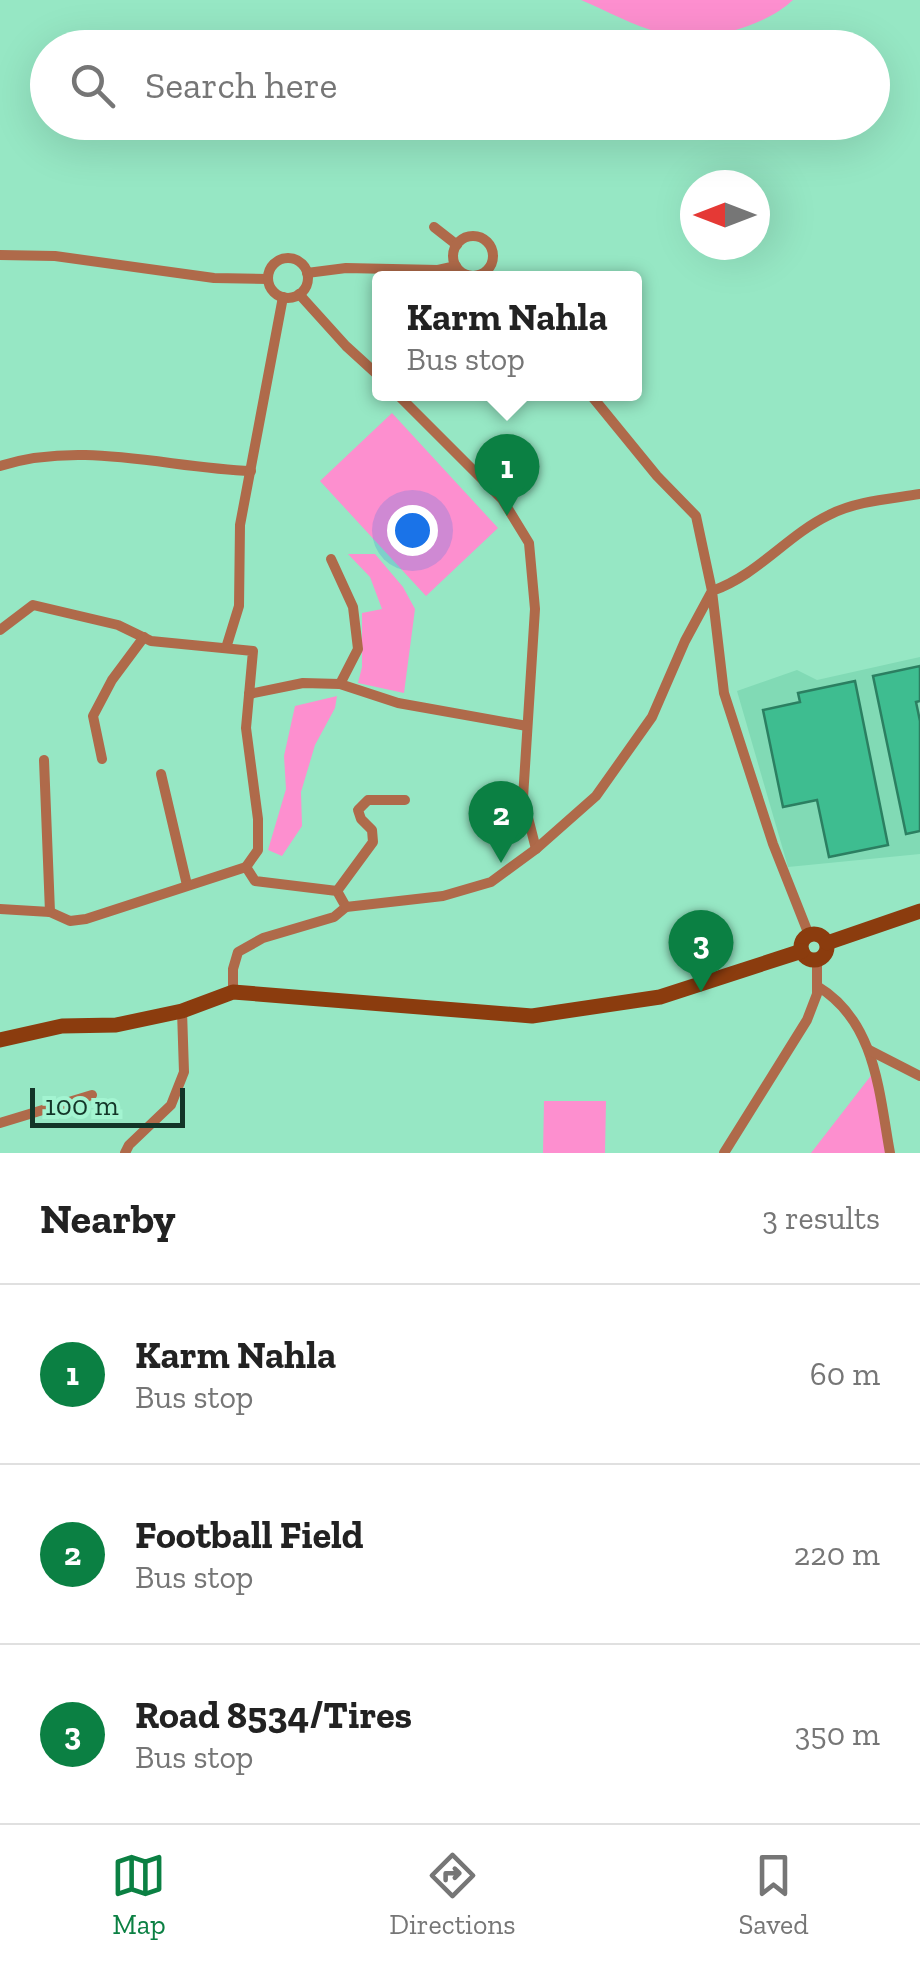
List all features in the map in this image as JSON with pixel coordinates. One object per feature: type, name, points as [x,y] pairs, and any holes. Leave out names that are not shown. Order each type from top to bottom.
[{"type":"main road","points":[[826,943],[920,911]]},
{"type":"main road","points":[[0,1040],[62,1026],[116,1024],[182,1011],[233,992],[532,1016],[660,997],[819,935],[826,943],[825,955],[810,960],[805,943]]},
{"type":"street","points":[[434,227],[457,245]]},
{"type":"street","points":[[456,266],[457,245],[471,236],[484,239],[493,255],[483,271]]},
{"type":"street","points":[[0,254],[55,256],[214,278],[268,278]]},
{"type":"street","points":[[285,258],[298,260],[307,273],[307,284],[299,294],[284,297],[274,293],[268,278],[274,264],[285,258]]},
{"type":"street","points":[[307,273],[346,268],[438,270],[456,266],[464,271]]},
{"type":"street","points":[[299,294],[372,370]]},
{"type":"street","points":[[226,648],[239,606],[240,525],[284,297]]},
{"type":"street","points":[[404,401],[502,499],[529,543],[535,610],[523,798],[536,849]]},
{"type":"street","points":[[596,401],[657,476],[696,516],[712,590],[724,693],[805,943]]},
{"type":"street","points":[[0,466],[48,456],[95,456],[252,472]]},
{"type":"street","points":[[233,992],[238,952],[263,938],[334,917],[346,907],[443,896],[491,882],[596,796],[652,717],[684,642],[712,590],[744,577],[829,515],[920,494]]},
{"type":"street","points":[[331,559],[353,607],[358,648],[340,684]]},
{"type":"street","points":[[0,630],[33,605],[118,625],[152,641],[252,651],[246,728],[258,819],[258,850],[246,867],[86,919],[70,921],[50,912],[0,909]]},
{"type":"street","points":[[102,760],[93,716],[112,680],[144,637]]},
{"type":"street","points":[[249,694],[302,683],[340,684],[416,706],[527,726]]},
{"type":"street","points":[[44,760],[50,912]]},
{"type":"street","points":[[161,774],[187,885]]},
{"type":"street","points":[[336,891],[373,842],[372,830],[358,810],[368,800],[404,800]]},
{"type":"street","points":[[246,867],[255,881],[336,891]]},
{"type":"street","points":[[336,891],[346,907]]},
{"type":"street","points":[[724,1153],[807,1020],[817,986],[817,960]]},
{"type":"street","points":[[817,986],[833,997],[866,1038],[890,1153]]},
{"type":"street","points":[[126,1153],[129,1144],[172,1105],[184,1072],[182,1011]]},
{"type":"street","points":[[870,1050],[920,1076]]},
{"type":"street","points":[[0,1123],[92,1095]]},
{"type":"shaded area","points":[[581,0],[793,0],[765,19],[735,30],[651,30]]},
{"type":"shaded area","points":[[392,413],[498,528],[426,596],[320,481]]},
{"type":"shaded area","points":[[348,554],[375,554],[403,587],[415,609],[404,693],[358,683],[362,667],[362,613],[382,609],[370,577]]},
{"type":"shaded area","points":[[920,657],[920,854],[788,867],[737,691],[797,670],[817,680]]},
{"type":"shaded area","points":[[337,696],[335,708],[315,745],[301,792],[302,826],[282,856],[268,850],[286,789],[284,756],[295,706]]},
{"type":"shaded area","points":[[873,1073],[893,1153],[811,1153]]},
{"type":"shaded area","points":[[544,1101],[606,1101],[605,1153],[543,1153]]},
{"type":"building","points":[[920,666],[920,701],[916,702],[920,721],[920,831],[906,834],[873,676]]},
{"type":"building","points":[[855,681],[888,845],[829,857],[817,800],[783,807],[763,710],[800,702],[798,693]]},
{"type":"place","name":"Karm Nahla","points":[[507,516]]},
{"type":"place","name":"Football Field","points":[[501,863]]},
{"type":"place","name":"Road 8534/Tires","points":[[701,992]]}]
